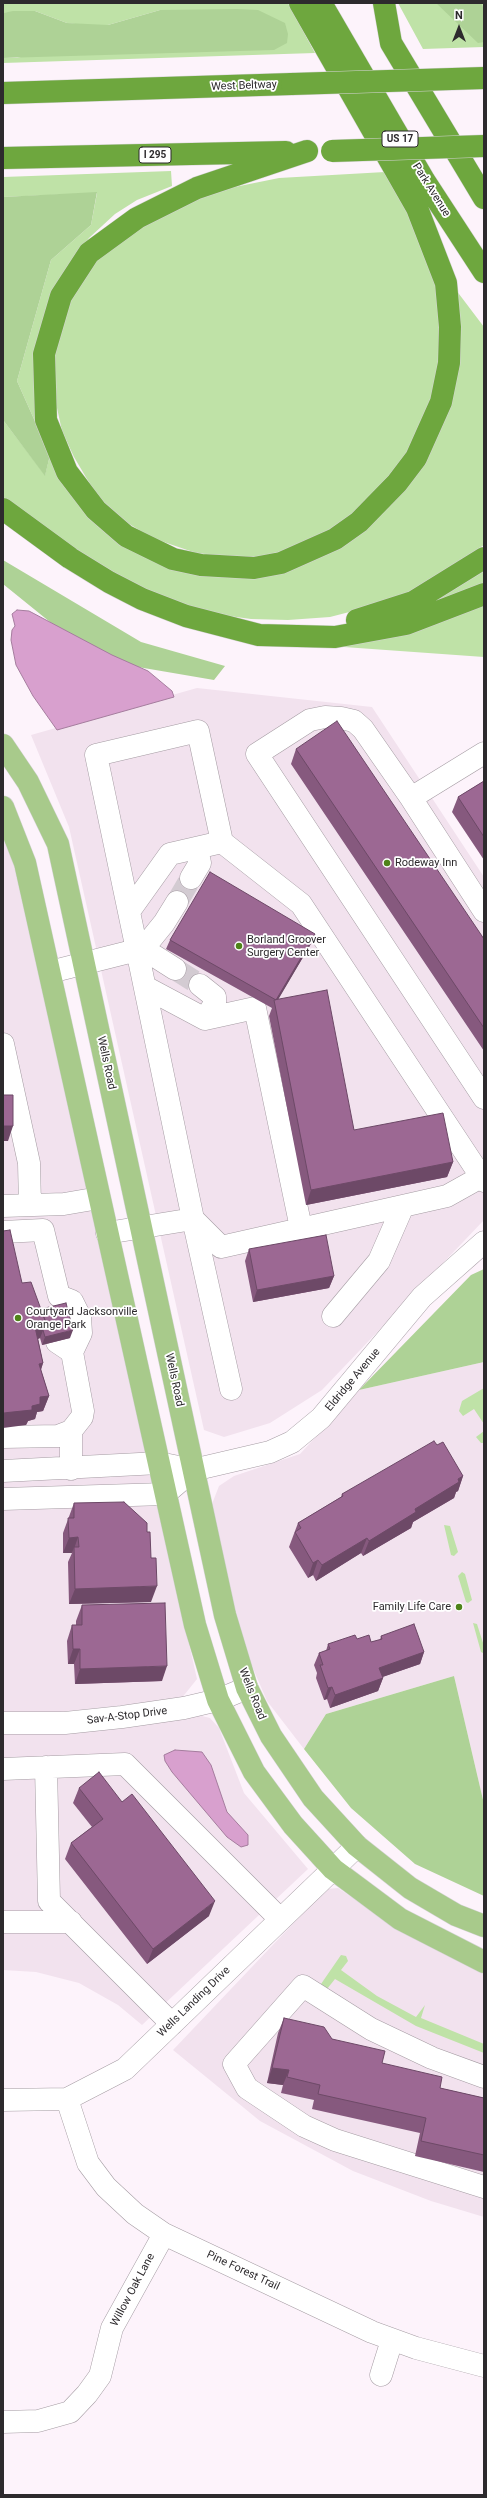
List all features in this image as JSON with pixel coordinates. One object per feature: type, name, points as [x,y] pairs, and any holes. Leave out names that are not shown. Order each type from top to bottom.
[{"type":"highway","points":[[300,3],[417,208],[446,283],[450,327],[449,363],[441,402],[416,458],[397,483],[359,522],[335,539],[281,563],[254,568],[201,566],[173,559],[126,536],[96,510],[67,472],[46,420],[44,376],[44,354],[61,296],[89,253],[137,218],[197,188],[307,151]]},
{"type":"highway","name":"Park Avenue","points":[[321,3],[424,180],[484,272]]},
{"type":"highway","points":[[370,3],[391,43],[484,198]]},
{"type":"highway","points":[[384,3],[391,43]]},
{"type":"highway","name":"West Beltway","points":[[3,93],[484,78]]},
{"type":"highway","name":"I 295","points":[[3,158],[332,151],[484,146]]},
{"type":"highway","points":[[3,509],[70,558],[109,582],[142,599],[186,616],[259,635],[335,637],[406,624],[484,594]]},
{"type":"highway","points":[[259,635],[332,626],[380,614],[413,602],[484,558]]},
{"type":"main road","name":"Wells Road","points":[[3,745],[28,782],[58,844],[225,1615],[247,1688],[271,1736],[313,1798],[357,1846],[410,1888],[456,1915],[484,1926]]},
{"type":"main road","points":[[3,807],[25,863],[195,1625],[218,1700],[254,1772],[293,1825],[333,1868],[400,1919],[484,1962]]},
{"type":"street","points":[[484,911],[411,798],[363,729],[354,722],[341,718],[325,717],[310,720],[257,754],[484,1098]]},
{"type":"street","points":[[193,1219],[221,1247],[447,1196],[483,1178],[301,904],[222,842],[198,731],[96,755],[130,910],[193,1219],[231,1389]]},
{"type":"street","points":[[411,798],[484,753]]},
{"type":"street","points":[[130,910],[170,854],[222,842]]},
{"type":"street","points":[[191,878],[200,863],[197,848]]},
{"type":"street","points":[[50,972],[84,962],[137,950],[151,939],[164,923],[177,902]]},
{"type":"street","points":[[137,950],[153,956],[175,969]]},
{"type":"street","points":[[200,985],[215,997],[215,1003],[205,1019]]},
{"type":"street","points":[[145,986],[205,1019],[255,1008],[301,1228]]},
{"type":"street","points":[[3,1044],[8,1090],[29,1163],[30,1205]]},
{"type":"street","points":[[3,1206],[64,1204],[99,1198]]},
{"type":"street","points":[[333,1316],[379,1261],[403,1206]]},
{"type":"street","points":[[107,1233],[193,1219]]},
{"type":"street","points":[[3,1232],[43,1230],[54,1305],[72,1302],[80,1317],[81,1333],[65,1347],[84,1413],[78,1425],[71,1431],[58,1436],[3,1437]]},
{"type":"street","name":"Eldridge Avenue","points":[[193,1470],[270,1452],[292,1442],[311,1428],[422,1297],[484,1242]]},
{"type":"street","points":[[71,1431],[72,1469]]},
{"type":"street","points":[[3,1471],[72,1469],[159,1463],[193,1470]]},
{"type":"street","points":[[3,1499],[165,1494],[193,1470]]},
{"type":"street","name":"Sav-A-Stop Drive","points":[[3,1723],[65,1723],[122,1717],[184,1708],[218,1700],[247,1688]]},
{"type":"street","points":[[3,1769],[126,1764],[280,1919]]},
{"type":"street","points":[[46,1767],[49,1901],[172,2024]]},
{"type":"street","name":"Wells Landing Drive","points":[[3,2100],[67,2099],[126,2069],[357,1846]]},
{"type":"street","points":[[3,1922],[71,1922]]},
{"type":"street","points":[[484,2077],[432,2058],[371,2029],[303,1986],[234,2064],[247,2088],[304,2126],[335,2140],[484,2186]]},
{"type":"street","name":"Pine Forest Trail","points":[[67,2099],[88,2163],[112,2193],[135,2214],[164,2234],[392,2340],[484,2366]]},
{"type":"street","name":"Willow Oak Lane","points":[[3,2422],[38,2421],[70,2412],[87,2394],[100,2376],[112,2328],[164,2234]]},
{"type":"street","points":[[381,2375],[392,2340]]},
{"type":"shaded area","points":[[17,610],[29,611],[112,655],[148,671],[172,691],[174,697],[57,730],[33,696],[16,665],[11,640],[12,630],[15,626],[12,614]]},
{"type":"shaded area","points":[[197,688],[372,707],[484,877],[484,1220],[322,1390],[270,1423],[224,1437],[204,1430],[69,827],[31,735]]},
{"type":"shaded area","points":[[3,838],[13,861],[197,1679],[181,1699],[32,1715],[3,1712]]},
{"type":"shaded area","points":[[484,1362],[484,1804],[454,1676],[326,1714],[304,1749],[267,1701],[240,1638],[212,1504],[219,1486],[234,1476],[300,1454],[359,1390]]},
{"type":"shaded area","points":[[198,1715],[210,1718],[219,1728],[244,1793],[308,1869],[142,2025],[118,2005],[79,1983],[36,1972],[3,1970],[3,1731]]},
{"type":"shaded area","points":[[175,1750],[202,1752],[211,1765],[227,1812],[248,1835],[248,1845],[241,1847],[227,1837],[172,1772],[165,1761],[164,1755]]},
{"type":"shaded area","points":[[338,1888],[393,1925],[464,1964],[484,1970],[484,2217],[431,2201],[353,2171],[260,2121],[173,2050],[326,1889]]},
{"type":"green space","points":[[3,3],[288,3],[315,53],[3,63],[3,58],[17,58],[195,10],[160,10],[108,25],[84,25],[67,23],[35,11],[3,13]]},
{"type":"green space","points":[[398,3],[484,3],[484,47],[423,49]]},
{"type":"green space","points":[[436,3],[481,3],[484,9],[484,42],[478,43]]},
{"type":"green space","points":[[160,10],[258,10],[285,23],[288,34],[287,43],[274,50],[3,58],[3,13],[13,11],[35,11],[67,23],[108,25]]},
{"type":"green space","points":[[171,171],[172,186],[137,200],[115,214],[89,238],[60,280],[45,437],[147,554],[298,565],[419,464],[456,290],[484,327],[484,545],[417,589],[361,609],[330,617],[288,620],[251,619],[214,614],[179,605],[121,582],[3,502],[3,420],[45,475],[50,455],[17,381],[51,260],[91,225],[97,193],[3,197],[3,177]]},
{"type":"green space","points":[[385,172],[413,218],[443,307],[438,384],[405,457],[357,511],[332,529],[289,549],[263,556],[238,558],[196,553],[152,538],[118,517],[97,496],[74,457],[62,431],[57,408],[53,358],[68,297],[87,269],[130,229],[215,191],[279,178]]},
{"type":"green space","points":[[97,192],[91,225],[51,260],[17,381],[50,455],[45,476],[3,420],[3,197]]},
{"type":"green space","points":[[3,560],[141,642],[225,666],[214,680],[97,660],[3,584]]},
{"type":"green space","points":[[484,566],[484,657],[344,647],[344,632]]},
{"type":"green space","points":[[484,1269],[484,1362],[359,1390],[471,1275]]},
{"type":"green space","points":[[484,1388],[484,1424],[474,1409],[463,1416],[459,1411],[462,1401]]},
{"type":"green space","points":[[484,1431],[484,1443],[481,1443],[476,1437]]},
{"type":"green space","points":[[444,1525],[450,1526],[458,1552],[454,1556],[451,1555]]},
{"type":"green space","points":[[462,1572],[465,1574],[472,1600],[468,1603],[466,1602],[458,1576]]},
{"type":"green space","points":[[473,1623],[477,1624],[484,1646],[483,1653],[481,1652]]},
{"type":"green space","points":[[454,1676],[484,1804],[484,1896],[415,1864],[351,1808],[304,1749],[326,1714]]},
{"type":"green space","points":[[341,1955],[346,1956],[348,1961],[341,1970],[377,1996],[416,2017],[425,2005],[421,2018],[484,2044],[484,2053],[416,2026],[335,1979],[327,1989],[322,1988],[321,1984]]},
{"type":"building","name":"Rodeway Inn","points":[[337,721],[484,939],[484,1028],[296,749]]},
{"type":"building","points":[[484,781],[484,837],[458,797]]},
{"type":"building","name":"Borland Groover Surgery Center","points":[[210,872],[315,934],[276,1000],[170,940]]},
{"type":"building","points":[[327,990],[354,1130],[443,1113],[453,1162],[311,1190],[274,1000]]},
{"type":"building","points":[[3,1095],[13,1095],[13,1126],[3,1126]]},
{"type":"building","name":"Courtyard Jacksonville Orange Park","points":[[10,1230],[22,1283],[31,1282],[46,1323],[35,1327],[43,1363],[39,1364],[49,1396],[40,1397],[40,1404],[32,1406],[32,1410],[3,1413],[3,1231]]},
{"type":"building","points":[[326,1235],[334,1276],[257,1290],[249,1249]]},
{"type":"building","points":[[66,1303],[73,1330],[45,1337],[43,1330],[46,1323],[41,1309]]},
{"type":"building","points":[[434,1441],[437,1445],[443,1442],[463,1476],[458,1479],[459,1482],[415,1509],[416,1512],[369,1541],[367,1538],[322,1565],[318,1560],[313,1563],[295,1532],[301,1528],[298,1523],[343,1496],[342,1494]]},
{"type":"building","points":[[124,1502],[147,1523],[147,1532],[150,1532],[151,1558],[156,1558],[157,1586],[75,1589],[74,1547],[79,1547],[78,1537],[69,1538],[68,1518],[74,1518],[74,1503]]},
{"type":"building","points":[[165,1603],[167,1666],[80,1669],[80,1649],[73,1649],[72,1625],[82,1625],[82,1605]]},
{"type":"building","points":[[414,1624],[424,1652],[379,1668],[383,1678],[335,1695],[332,1687],[328,1688],[320,1665],[323,1665],[319,1653],[330,1649],[328,1644],[355,1635],[357,1639],[369,1635],[371,1642],[382,1639],[381,1636]]},
{"type":"building","points":[[99,1772],[122,1802],[132,1794],[215,1901],[153,1949],[71,1843],[103,1819],[79,1788]]},
{"type":"building","points":[[284,2018],[324,2027],[332,2039],[385,2051],[382,2063],[442,2077],[440,2088],[484,2098],[484,2155],[421,2141],[426,2118],[318,2094],[320,2085],[287,2077],[289,2070],[272,2068]]},
{"type":"tunnel","points":[[177,902],[191,878]]},
{"type":"tunnel","points":[[175,969],[200,985]]},
{"type":"place","name":"Rodeway Inn","points":[[387,863]]},
{"type":"place","name":"Borland Groover Surgery Center","points":[[239,946]]},
{"type":"place","name":"Courtyard Jacksonville Orange Park","points":[[18,1318]]},
{"type":"place","name":"Family Life Care","points":[[459,1607]]}]
